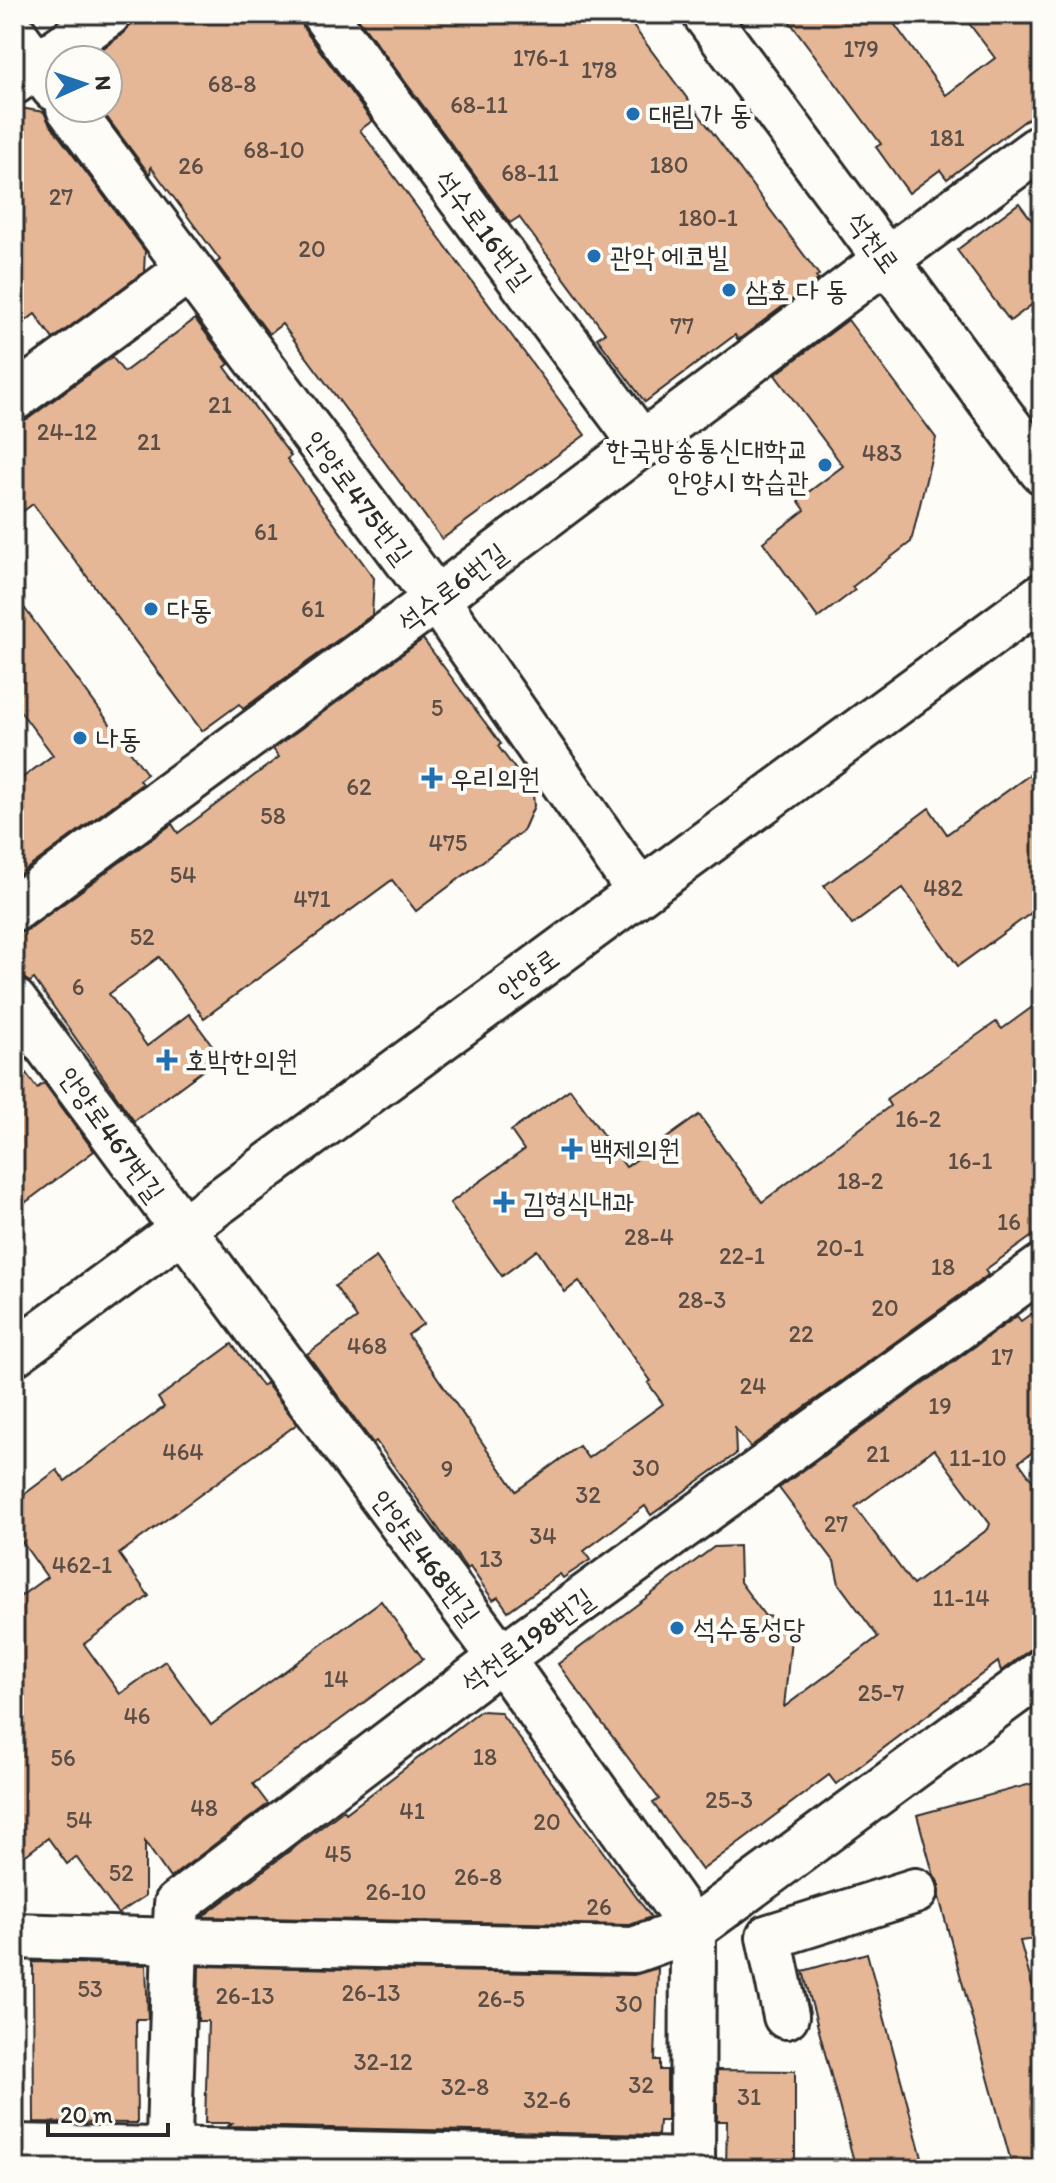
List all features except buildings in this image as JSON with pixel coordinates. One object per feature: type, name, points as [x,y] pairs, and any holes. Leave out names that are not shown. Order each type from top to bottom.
[{"type":"street","points":[[31,69],[108,14]]},
{"type":"street","name":"석수로16번길","points":[[324,14],[643,445]]},
{"type":"street","name":"석천로","points":[[705,14],[1042,471]]},
{"type":"street","name":"안양로475번길","points":[[81,124],[436,599],[640,892]]},
{"type":"street","name":"석수로6번길","points":[[14,909],[436,599],[1042,146]]},
{"type":"street","points":[[14,398],[188,270]]},
{"type":"street","name":"안양로","points":[[14,1353],[1042,596]]},
{"type":"street","name":"안양로467번길","points":[[14,1001],[182,1228]]},
{"type":"street","name":"안양로468번길","points":[[182,1228],[501,1658],[693,1929]]},
{"type":"street","name":"석천로198번길","points":[[169,2159],[177,1904],[501,1658],[1042,1267]]},
{"type":"street","points":[[14,1936],[634,1950],[693,1929],[1042,1672]]},
{"type":"street","points":[[786,2016],[769,1937],[915,1891]]},
{"type":"street","points":[[14,2147],[169,2159],[692,2165],[693,1929]]},
{"type":"place","name":"대림 가 동","points":[[633,114]]},
{"type":"place","name":"관악 에코빌","points":[[594,256]]},
{"type":"place","name":"삼호 다 동","points":[[729,290]]},
{"type":"place","name":"한국방송통신대학교 안양시 학습관","points":[[825,465]]},
{"type":"place","name":"다동","points":[[151,609]]},
{"type":"place","name":"나동","points":[[80,738]]},
{"type":"place","name":"우리의원","points":[[432,778]]},
{"type":"place","name":"호박한의원","points":[[167,1060]]},
{"type":"place","name":"백제의원","points":[[572,1149]]},
{"type":"place","name":"김형식내과","points":[[504,1202]]},
{"type":"place","name":"석수동성당","points":[[677,1628]]}]
